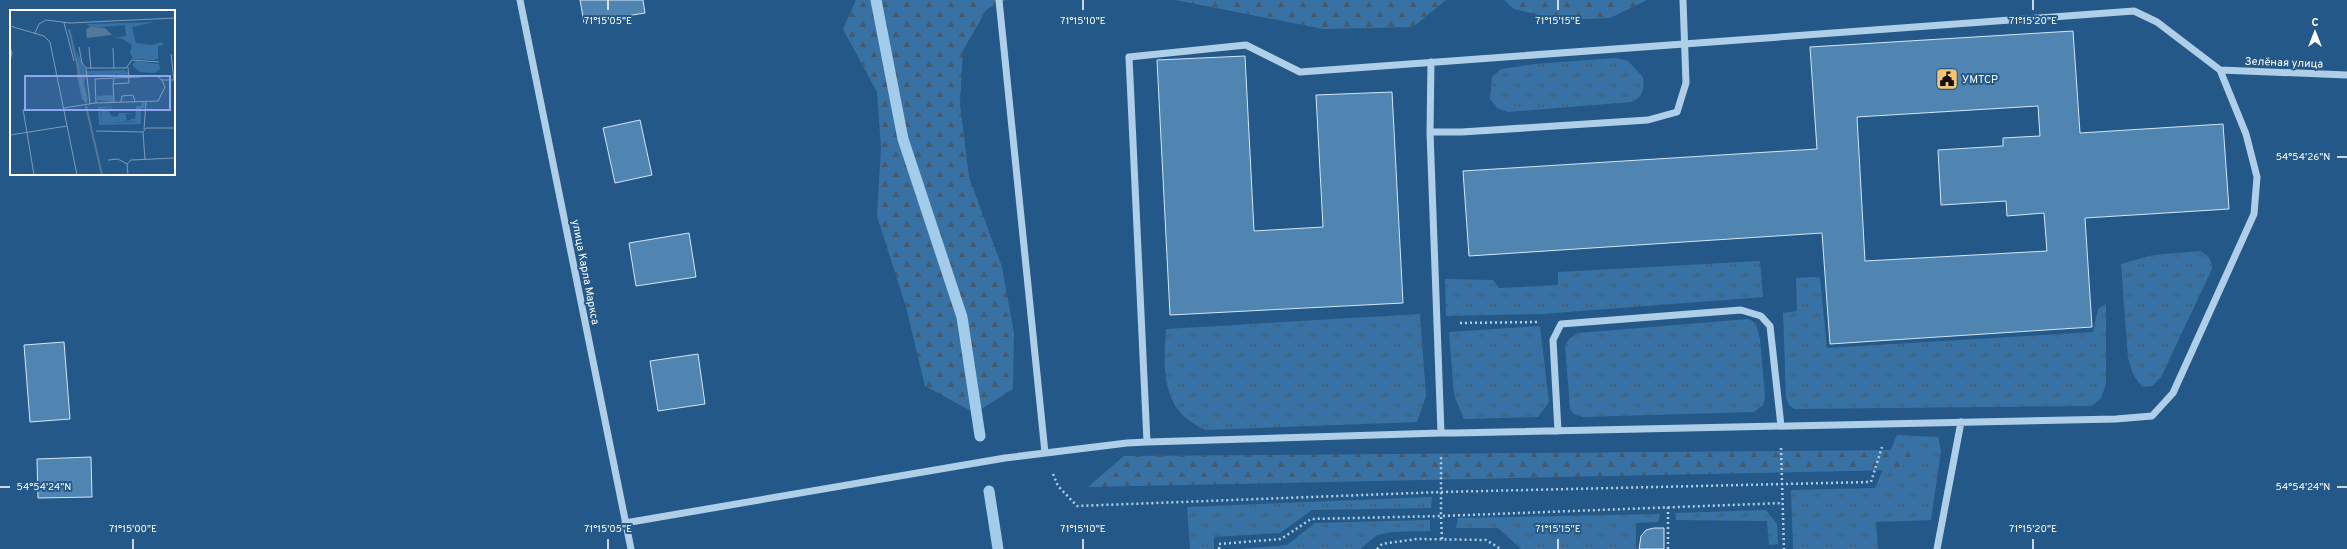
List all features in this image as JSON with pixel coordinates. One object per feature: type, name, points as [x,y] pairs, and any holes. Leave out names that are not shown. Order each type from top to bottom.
[{"type":"street","name":"улица Карла Маркса","points":[[520,0],[631,549]]},
{"type":"street","points":[[999,0],[1045,453]]},
{"type":"street","points":[[1430,132],[1462,132],[1648,120],[1677,112],[1686,83],[1686,44],[1683,0]]},
{"type":"street","points":[[625,523],[1005,458],[1147,442],[1441,433],[2116,419],[2152,416],[2173,393],[2254,214],[2257,177],[2246,134],[2220,70],[2157,22],[2134,11],[1300,72],[1246,45],[1129,57],[1147,442]]},
{"type":"street","points":[[1431,62],[1430,132],[1441,433]]},
{"type":"street","name":"Зелёная улица","points":[[2220,70],[2347,75]]},
{"type":"street","points":[[1558,431],[1553,340],[1561,324],[1741,310],[1761,316],[1770,326],[1781,426]]},
{"type":"street","points":[[1937,549],[1961,422]]},
{"type":"path","points":[[1437,324],[1546,322],[1561,324]]},
{"type":"path","points":[[1045,453],[1058,486],[1077,506],[1441,492],[1871,482],[1889,424]]},
{"type":"path","points":[[1781,426],[1784,549]]},
{"type":"path","points":[[1441,433],[1442,539]]},
{"type":"path","points":[[1219,549],[1219,544],[1281,539],[1311,519],[1441,516],[1783,503]]},
{"type":"path","points":[[1668,507],[1668,549]]},
{"type":"path","points":[[1377,549],[1382,544],[1416,539],[1486,540],[1501,549]]},
{"type":"green space","points":[[856,0],[1007,0],[987,9],[963,50],[960,104],[969,177],[1002,267],[1014,333],[1013,389],[975,413],[925,386],[906,307],[877,216],[881,148],[877,92],[843,29]]},
{"type":"green space","points":[[1175,0],[1446,0],[1413,27],[1323,29]]},
{"type":"green space","points":[[1504,0],[1647,0],[1610,18],[1560,20],[1514,9]]},
{"type":"green space","points":[[1616,58],[1628,61],[1643,77],[1641,95],[1631,102],[1508,112],[1497,108],[1490,99],[1492,77],[1501,69],[1535,64]]},
{"type":"green space","points":[[2200,251],[2209,258],[2212,269],[2161,377],[2152,386],[2142,387],[2133,374],[2128,358],[2121,264],[2153,255]]},
{"type":"green space","points":[[1760,261],[1763,297],[1542,314],[1446,316],[1445,279],[1493,280],[1499,288],[1558,285],[1558,272]]},
{"type":"green space","points":[[1796,278],[1820,278],[1827,348],[2093,332],[2098,309],[2106,304],[2106,384],[2101,398],[2092,406],[1794,409],[1789,405],[1786,398],[1783,313],[1797,311]]},
{"type":"green space","points":[[1420,314],[1426,396],[1417,422],[1206,430],[1191,422],[1180,413],[1168,388],[1165,375],[1166,329]]},
{"type":"green space","points":[[1749,319],[1756,324],[1760,339],[1765,397],[1763,405],[1754,412],[1583,417],[1574,414],[1570,409],[1565,346],[1569,339],[1578,333]]},
{"type":"green space","points":[[1540,326],[1549,402],[1538,417],[1464,419],[1454,395],[1449,332]]},
{"type":"green space","points":[[1897,435],[1938,437],[1941,451],[1931,520],[1876,522],[1878,549],[1793,549],[1791,490],[1875,488]]},
{"type":"green space","points":[[1924,450],[1897,470],[1088,487],[1124,456]]},
{"type":"green space","points":[[1432,497],[1431,508],[1312,510],[1280,533],[1214,537],[1214,549],[1190,549],[1187,507]]},
{"type":"green space","points":[[1766,510],[1777,524],[1778,544],[1769,545],[1767,521],[1676,520],[1675,513]]},
{"type":"green space","points":[[1660,514],[1658,522],[1636,523],[1636,549],[1521,549],[1498,528],[1456,528],[1458,518]]},
{"type":"green space","points":[[1430,520],[1430,531],[1392,532],[1377,535],[1360,549],[1238,549],[1287,545],[1315,523]]},
{"type":"building","points":[[580,0],[643,0],[645,13],[584,23]]},
{"type":"building","points":[[2073,31],[2080,133],[2223,124],[2229,209],[2085,218],[2092,327],[1830,344],[1822,233],[1469,256],[1463,171],[1817,149],[1810,47]],"holes":[[[2038,106],[2040,136],[2003,138],[2003,146],[1938,150],[1941,205],[2006,201],[2007,216],[2044,213],[2047,251],[1865,261],[1857,117]]]},
{"type":"building","points":[[1245,56],[1254,231],[1323,227],[1316,95],[1392,92],[1403,303],[1170,315],[1157,60]]},
{"type":"building","points":[[640,120],[652,175],[615,183],[603,128]]},
{"type":"building","points":[[689,233],[696,277],[636,286],[629,243]]},
{"type":"building","points":[[64,342],[70,419],[30,422],[24,345]]},
{"type":"building","points":[[698,354],[705,404],[658,411],[650,361]]},
{"type":"building","points":[[91,457],[92,497],[38,498],[37,459]]},
{"type":"building","points":[[1664,528],[1664,549],[1639,549],[1641,536],[1646,530]]},
{"type":"waterway","points":[[876,0],[903,139],[962,317],[980,436]]},
{"type":"waterway","points":[[989,491],[998,549]]},
{"type":"place","name":"УМТСР","points":[[1947,79]]}]
